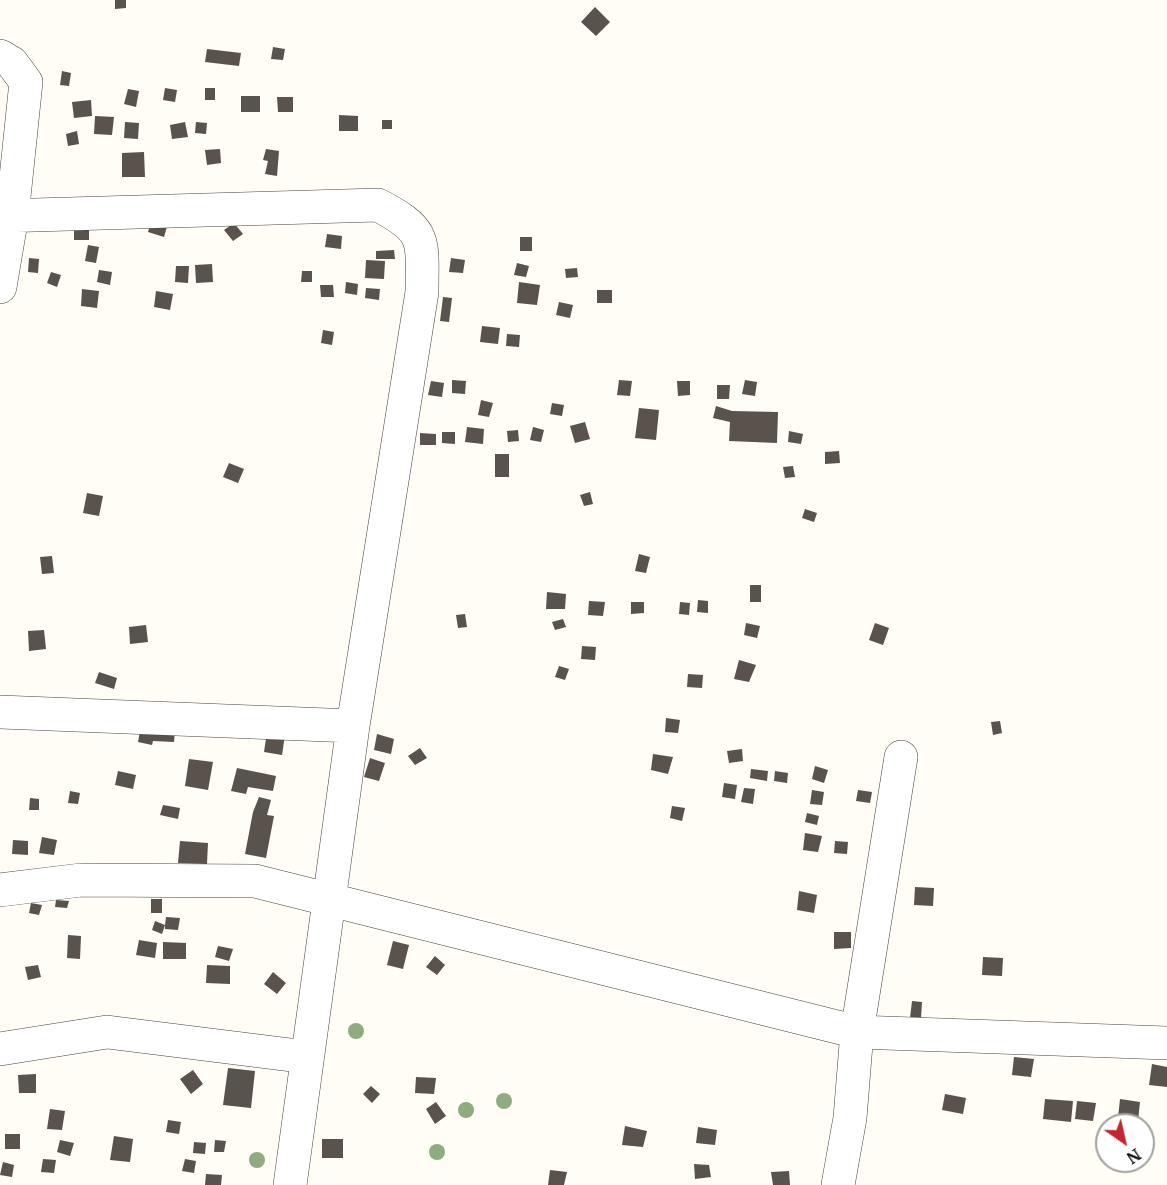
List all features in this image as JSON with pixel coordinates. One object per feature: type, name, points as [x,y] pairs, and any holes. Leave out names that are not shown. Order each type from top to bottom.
[{"type":"street","points":[[0,56],[12,63],[26,82],[6,216],[0,287]]},
{"type":"street","points":[[6,216],[378,205],[404,218],[422,241],[422,292],[327,900],[290,1185]]},
{"type":"street","points":[[0,712],[353,726]]},
{"type":"street","points":[[838,1185],[850,1118],[857,1032],[901,757]]},
{"type":"street","points":[[0,890],[81,880],[255,881],[857,1032],[1167,1043]]},
{"type":"street","points":[[0,1049],[107,1032],[307,1057]]},
{"type":"building","points":[[115,0],[126,0],[126,8],[115,9]]},
{"type":"building","points":[[595,7],[610,22],[596,36],[581,22]]},
{"type":"building","points":[[273,47],[285,49],[283,60],[271,59]]},
{"type":"building","points":[[207,49],[241,53],[239,66],[205,62]]},
{"type":"building","points":[[62,71],[71,73],[69,86],[60,85]]},
{"type":"building","points":[[165,88],[177,90],[175,102],[163,100]]},
{"type":"building","points":[[205,88],[215,88],[215,100],[205,100]]},
{"type":"building","points":[[128,89],[139,91],[136,107],[124,104]]},
{"type":"building","points":[[241,96],[260,96],[260,112],[241,112]]},
{"type":"building","points":[[277,97],[293,97],[293,112],[278,112]]},
{"type":"building","points":[[91,100],[92,116],[74,118],[72,102]]},
{"type":"building","points":[[339,115],[358,116],[358,131],[339,131]]},
{"type":"building","points":[[95,116],[114,117],[112,135],[94,134]]},
{"type":"building","points":[[382,120],[392,120],[392,129],[382,129]]},
{"type":"building","points":[[125,122],[139,123],[138,139],[124,138]]},
{"type":"building","points":[[185,122],[188,137],[172,139],[170,125]]},
{"type":"building","points":[[196,122],[207,123],[206,134],[195,133]]},
{"type":"building","points":[[77,131],[79,144],[68,146],[66,134]]},
{"type":"building","points":[[220,149],[221,163],[207,165],[205,150]]},
{"type":"building","points":[[266,149],[279,151],[277,176],[265,174],[268,161],[263,160]]},
{"type":"building","points":[[144,152],[145,177],[122,177],[122,153]]},
{"type":"building","points":[[152,218],[168,223],[164,237],[148,232]]},
{"type":"building","points":[[74,223],[89,223],[89,240],[74,240]]},
{"type":"building","points":[[234,223],[243,234],[233,241],[224,230]]},
{"type":"building","points":[[327,234],[342,236],[341,249],[325,247]]},
{"type":"building","points":[[520,237],[532,237],[532,251],[520,251]]},
{"type":"building","points":[[88,245],[99,247],[96,263],[85,261]]},
{"type":"building","points":[[394,250],[395,259],[376,259],[376,251]]},
{"type":"building","points":[[29,258],[39,259],[38,273],[28,272]]},
{"type":"building","points":[[451,258],[465,260],[463,273],[449,272]]},
{"type":"building","points":[[366,260],[385,261],[384,279],[365,278]]},
{"type":"building","points":[[517,263],[529,266],[526,277],[514,275]]},
{"type":"building","points":[[212,264],[213,282],[196,283],[195,265]]},
{"type":"building","points":[[176,266],[189,266],[188,283],[175,282]]},
{"type":"building","points":[[577,268],[578,277],[566,278],[565,269]]},
{"type":"building","points":[[99,270],[112,272],[110,285],[97,282]]},
{"type":"building","points":[[302,271],[312,271],[312,282],[301,282]]},
{"type":"building","points":[[51,272],[61,275],[57,287],[47,283]]},
{"type":"building","points":[[346,282],[358,284],[357,295],[345,293]]},
{"type":"building","points":[[519,282],[540,285],[537,305],[517,303]]},
{"type":"building","points":[[320,285],[333,285],[334,297],[321,297]]},
{"type":"building","points":[[366,288],[380,289],[379,300],[365,298]]},
{"type":"building","points":[[82,289],[99,291],[97,308],[81,306]]},
{"type":"building","points":[[597,290],[612,290],[612,303],[597,303]]},
{"type":"building","points":[[156,291],[173,294],[170,310],[154,307]]},
{"type":"building","points":[[443,297],[452,298],[449,322],[440,321]]},
{"type":"building","points":[[559,302],[573,305],[570,318],[556,315]]},
{"type":"building","points":[[482,326],[500,328],[498,344],[480,342]]},
{"type":"building","points":[[323,330],[334,332],[332,345],[321,343]]},
{"type":"building","points":[[507,334],[520,335],[519,347],[506,346]]},
{"type":"building","points":[[452,380],[466,381],[465,394],[452,393]]},
{"type":"building","points":[[619,380],[632,381],[630,396],[617,395]]},
{"type":"building","points":[[745,380],[757,382],[755,396],[742,394]]},
{"type":"building","points":[[431,381],[444,383],[442,397],[428,395]]},
{"type":"building","points":[[677,381],[690,381],[690,395],[678,396]]},
{"type":"building","points":[[717,385],[730,385],[729,399],[717,399]]},
{"type":"building","points":[[481,400],[493,403],[489,417],[478,415]]},
{"type":"building","points":[[552,403],[564,405],[562,416],[550,414]]},
{"type":"building","points":[[716,406],[732,411],[778,412],[777,443],[729,441],[730,422],[713,418]]},
{"type":"building","points":[[639,408],[659,410],[656,440],[635,438]]},
{"type":"building","points":[[585,422],[590,439],[575,443],[570,426]]},
{"type":"building","points":[[467,427],[484,429],[483,444],[465,442]]},
{"type":"building","points":[[533,427],[544,430],[541,442],[530,440]]},
{"type":"building","points":[[518,430],[519,441],[508,442],[507,431]]},
{"type":"building","points":[[789,431],[803,434],[801,444],[788,442]]},
{"type":"building","points":[[442,432],[455,432],[455,444],[442,443]]},
{"type":"building","points":[[420,433],[436,434],[436,445],[420,445]]},
{"type":"building","points":[[839,451],[840,463],[825,464],[825,452]]},
{"type":"building","points":[[495,454],[509,454],[509,477],[495,477]]},
{"type":"building","points":[[229,463],[244,469],[238,483],[223,477]]},
{"type":"building","points":[[793,466],[795,477],[785,478],[783,467]]},
{"type":"building","points":[[590,492],[593,504],[584,506],[580,495]]},
{"type":"building","points":[[87,493],[103,496],[99,516],[83,513]]},
{"type":"building","points":[[805,509],[817,513],[814,522],[802,518]]},
{"type":"building","points":[[639,554],[650,557],[646,573],[635,571]]},
{"type":"building","points":[[52,556],[54,573],[42,574],[40,557]]},
{"type":"building","points":[[750,585],[761,585],[761,602],[750,602]]},
{"type":"building","points":[[547,592],[566,594],[565,609],[546,609]]},
{"type":"building","points":[[698,600],[708,601],[708,613],[697,612]]},
{"type":"building","points":[[589,601],[605,602],[603,616],[588,615]]},
{"type":"building","points":[[631,602],[644,602],[644,613],[631,614]]},
{"type":"building","points":[[680,602],[690,603],[689,615],[679,614]]},
{"type":"building","points":[[465,614],[467,627],[458,628],[456,615]]},
{"type":"building","points":[[563,619],[566,627],[555,630],[552,622]]},
{"type":"building","points":[[746,623],[760,626],[757,638],[744,635]]},
{"type":"building","points":[[875,623],[889,628],[883,645],[869,640]]},
{"type":"building","points":[[146,625],[148,642],[130,644],[129,627]]},
{"type":"building","points":[[44,630],[46,649],[29,651],[28,631]]},
{"type":"building","points":[[582,646],[596,647],[595,660],[581,659]]},
{"type":"building","points":[[739,660],[756,665],[749,682],[734,679]]},
{"type":"building","points":[[559,666],[569,669],[565,680],[555,677]]},
{"type":"building","points":[[99,672],[117,678],[114,689],[95,683]]},
{"type":"building","points":[[688,674],[703,675],[702,688],[687,687]]},
{"type":"building","points":[[666,718],[680,720],[678,733],[665,732]]},
{"type":"building","points":[[1000,721],[1002,733],[993,735],[991,722]]},
{"type":"building","points":[[140,731],[175,731],[174,742],[153,741],[152,745],[138,742]]},
{"type":"building","points":[[267,732],[285,735],[282,755],[264,752]]},
{"type":"building","points":[[377,734],[394,739],[391,754],[374,750]]},
{"type":"building","points":[[420,748],[427,758],[415,765],[408,756]]},
{"type":"building","points":[[742,749],[743,761],[729,763],[727,751]]},
{"type":"building","points":[[653,754],[673,757],[668,774],[651,770]]},
{"type":"building","points":[[370,758],[385,763],[379,781],[364,777]]},
{"type":"building","points":[[189,759],[213,762],[208,790],[185,786]]},
{"type":"building","points":[[815,766],[828,770],[824,783],[812,779]]},
{"type":"building","points":[[237,768],[276,776],[273,791],[248,787],[246,794],[231,791]]},
{"type":"building","points":[[751,769],[768,771],[767,781],[750,778]]},
{"type":"building","points":[[118,771],[136,775],[133,789],[115,785]]},
{"type":"building","points":[[775,771],[788,773],[787,783],[774,781]]},
{"type":"building","points":[[724,783],[737,785],[735,799],[722,797]]},
{"type":"building","points":[[744,788],[755,789],[753,804],[741,802]]},
{"type":"building","points":[[812,790],[824,792],[822,805],[810,804]]},
{"type":"building","points":[[858,790],[872,792],[870,803],[856,801]]},
{"type":"building","points":[[70,791],[80,793],[78,804],[68,803]]},
{"type":"building","points":[[259,797],[271,800],[267,815],[274,816],[266,858],[245,854],[253,812]]},
{"type":"building","points":[[30,798],[39,799],[39,810],[29,810]]},
{"type":"building","points":[[163,805],[180,808],[178,819],[160,815]]},
{"type":"building","points":[[672,806],[685,808],[682,821],[670,818]]},
{"type":"building","points":[[807,813],[819,816],[817,825],[805,822]]},
{"type":"building","points":[[805,833],[822,836],[818,852],[803,850]]},
{"type":"building","points":[[42,837],[57,840],[54,855],[39,853]]},
{"type":"building","points":[[13,840],[28,841],[28,855],[12,854]]},
{"type":"building","points":[[180,841],[208,843],[207,864],[178,863]]},
{"type":"building","points":[[835,841],[848,842],[847,854],[834,853]]},
{"type":"building","points":[[915,887],[934,888],[933,906],[914,905]]},
{"type":"building","points":[[799,891],[817,895],[814,913],[797,910]]},
{"type":"building","points":[[151,899],[162,899],[162,913],[151,913]]},
{"type":"building","points":[[56,900],[69,901],[67,908],[55,907]]},
{"type":"building","points":[[31,903],[42,905],[39,915],[29,913]]},
{"type":"building","points":[[166,917],[180,918],[178,930],[165,929]]},
{"type":"building","points":[[155,921],[165,925],[162,934],[152,930]]},
{"type":"building","points":[[834,932],[851,932],[851,948],[834,949]]},
{"type":"building","points":[[68,935],[81,936],[80,959],[67,958]]},
{"type":"building","points":[[139,940],[157,943],[155,958],[136,955]]},
{"type":"building","points":[[393,941],[409,945],[403,969],[387,965]]},
{"type":"building","points":[[163,942],[186,943],[186,959],[163,959]]},
{"type":"building","points":[[218,946],[233,949],[229,961],[215,957]]},
{"type":"building","points":[[435,956],[445,965],[437,975],[426,967]]},
{"type":"building","points":[[983,957],[1003,958],[1002,976],[982,975]]},
{"type":"building","points":[[38,965],[41,977],[28,980],[25,967]]},
{"type":"building","points":[[207,965],[230,966],[230,984],[206,983]]},
{"type":"building","points":[[273,972],[286,983],[277,994],[264,984]]},
{"type":"building","points":[[912,1001],[922,1002],[921,1018],[910,1018]]},
{"type":"building","points":[[1014,1057],[1034,1059],[1031,1077],[1012,1075]]},
{"type":"building","points":[[1152,1064],[1167,1067],[1167,1087],[1149,1085]]},
{"type":"building","points":[[228,1068],[255,1071],[251,1108],[223,1105]]},
{"type":"building","points":[[193,1070],[203,1084],[191,1094],[180,1079]]},
{"type":"building","points":[[36,1074],[36,1093],[19,1093],[18,1075]]},
{"type":"building","points":[[416,1077],[436,1078],[434,1094],[415,1093]]},
{"type":"building","points":[[371,1086],[380,1094],[372,1103],[363,1094]]},
{"type":"building","points":[[945,1094],[966,1098],[963,1114],[942,1110]]},
{"type":"building","points":[[1045,1099],[1073,1101],[1071,1122],[1043,1119]]},
{"type":"building","points":[[1120,1099],[1140,1102],[1139,1113],[1119,1113]]},
{"type":"building","points":[[1077,1101],[1096,1103],[1093,1121],[1075,1119]]},
{"type":"building","points":[[436,1102],[446,1116],[435,1124],[426,1109]]},
{"type":"building","points":[[50,1109],[65,1111],[62,1130],[47,1129]]},
{"type":"building","points":[[168,1120],[181,1122],[179,1134],[166,1132]]},
{"type":"building","points":[[625,1126],[647,1131],[643,1147],[622,1145]]},
{"type":"building","points":[[698,1127],[717,1130],[715,1145],[696,1143]]},
{"type":"building","points":[[5,1134],[20,1134],[20,1149],[5,1149]]},
{"type":"building","points":[[114,1136],[133,1139],[130,1162],[110,1160]]},
{"type":"building","points":[[322,1139],[343,1139],[343,1158],[322,1158]]},
{"type":"building","points":[[60,1140],[74,1143],[70,1156],[57,1152]]},
{"type":"building","points":[[215,1140],[226,1141],[224,1152],[214,1152]]},
{"type":"building","points":[[194,1142],[206,1143],[205,1154],[193,1153]]},
{"type":"building","points":[[43,1159],[56,1160],[54,1173],[41,1172]]},
{"type":"building","points":[[185,1159],[196,1161],[194,1173],[182,1171]]},
{"type":"building","points":[[3,1162],[14,1165],[12,1177],[0,1175]]},
{"type":"building","points":[[694,1164],[709,1165],[711,1177],[695,1179]]},
{"type":"building","points":[[550,1170],[567,1172],[564,1185],[548,1185]]},
{"type":"building","points":[[789,1171],[790,1185],[773,1185],[771,1172]]},
{"type":"building","points":[[206,1174],[222,1175],[221,1185],[205,1185]]}]
